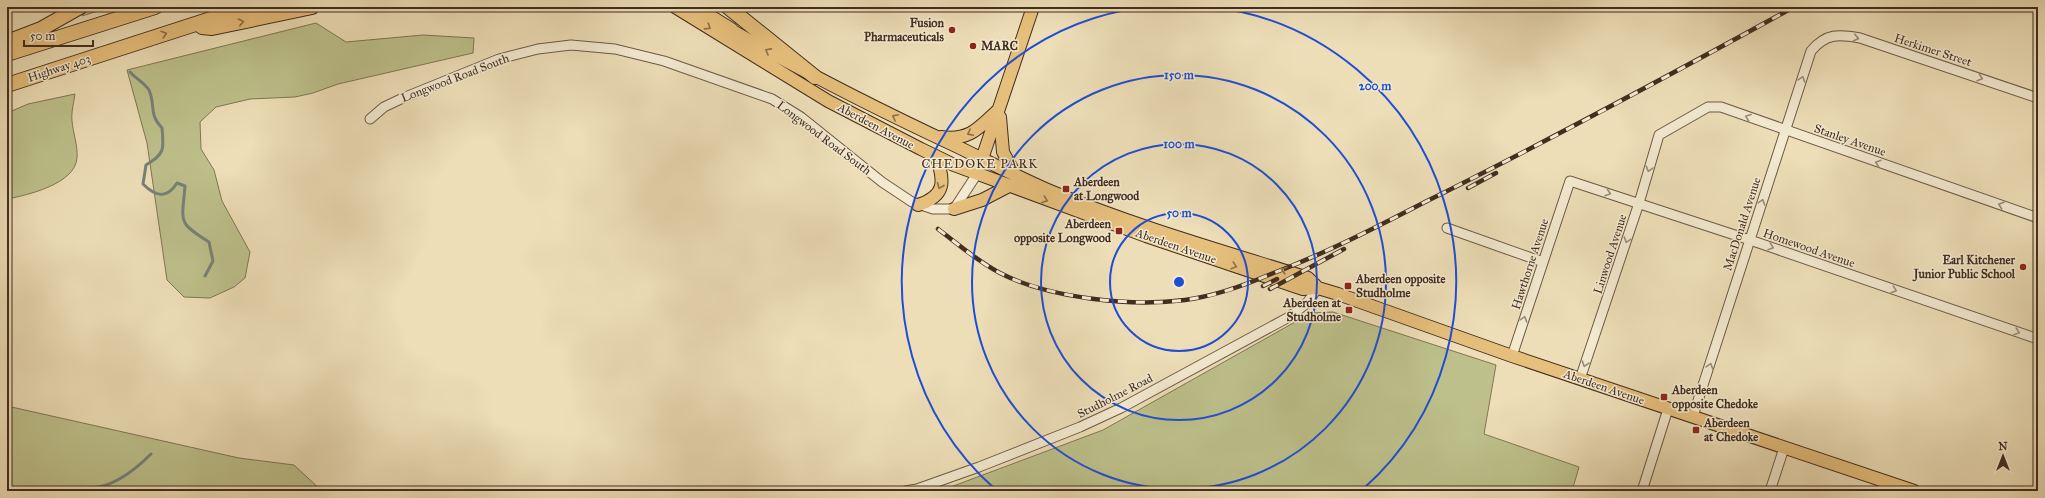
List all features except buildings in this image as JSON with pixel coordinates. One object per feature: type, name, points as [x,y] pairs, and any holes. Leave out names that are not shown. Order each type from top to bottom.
[{"type":"highway","points":[[7,42],[41,29],[80,7]]},
{"type":"highway","points":[[7,54],[155,7]]},
{"type":"highway","name":"Highway 403","points":[[7,85],[248,7]]},
{"type":"highway","points":[[189,26],[212,28],[312,7]]},
{"type":"highway","points":[[694,7],[731,30]]},
{"type":"highway","points":[[728,7],[815,77]]},
{"type":"main road","name":"Aberdeen Avenue","points":[[675,7],[828,101],[936,156],[977,174],[1146,236],[1303,289],[1318,288],[1512,356],[1668,409],[1693,416],[1900,489],[1914,491]]},
{"type":"main road","points":[[977,174],[1033,7]]},
{"type":"main road","name":"Aberdeen Avenue","points":[[731,30],[815,77],[930,135],[1051,191],[1097,209],[1188,240],[1308,278],[1318,288]]},
{"type":"main road","points":[[930,135],[943,138],[956,138],[971,134],[1000,109]]},
{"type":"main road","points":[[1000,109],[1003,152],[1015,174]]},
{"type":"main road","points":[[918,205],[930,201],[941,187],[943,174],[936,156]]},
{"type":"main road","points":[[954,209],[982,200],[1008,186]]},
{"type":"street","name":"Herkimer Street","points":[[1819,41],[1842,35],[1860,38],[2038,98]]},
{"type":"street","name":"MacDonald Avenue","points":[[1693,416],[1811,51],[1819,41]]},
{"type":"street","name":"Longwood Road South","points":[[370,118],[384,107],[402,98],[499,59],[554,46],[586,45],[615,49],[672,64],[772,99],[801,117],[882,182],[918,205],[933,209],[954,209]]},
{"type":"street","name":"Stanley Avenue","points":[[1659,135],[1714,105],[2038,218]]},
{"type":"street","name":"Linwood Avenue","points":[[1580,379],[1639,203],[1659,135]]},
{"type":"street","points":[[954,209],[977,174]]},
{"type":"street","name":"Homewood Avenue","points":[[1570,181],[1750,240],[2038,339]]},
{"type":"street","name":"Hawthorne Avenue","points":[[1512,356],[1570,181]]},
{"type":"street","points":[[1447,228],[1543,262]]},
{"type":"street","name":"Studholme Road","points":[[905,491],[916,489],[979,467],[1080,427],[1121,408],[1289,317],[1306,304],[1318,288]]},
{"type":"street","points":[[1642,491],[1668,409]]},
{"type":"street","points":[[1770,491],[1784,448]]},
{"type":"green space","points":[[90,7],[111,7],[82,16]]},
{"type":"green space","points":[[316,23],[346,42],[423,35],[474,38],[473,53],[338,84],[313,93],[295,97],[250,99],[216,107],[200,122],[201,149],[214,170],[222,201],[250,252],[245,278],[234,287],[210,298],[184,297],[167,280],[147,143],[127,70]]},
{"type":"green space","points":[[75,94],[72,118],[77,158],[74,167],[68,175],[49,187],[27,195],[7,199],[7,113],[28,104]]},
{"type":"green space","points":[[1333,312],[1496,365],[1484,434],[1579,467],[1572,491],[940,491],[1103,430],[1311,313]]},
{"type":"green space","points":[[7,406],[239,458],[294,465],[322,491],[7,491]]},
{"type":"waterway","points":[[7,12],[19,7]]},
{"type":"waterway","points":[[130,72],[149,90],[155,118],[162,128],[162,150],[157,158],[146,165],[143,184],[152,192],[157,194],[165,194],[169,192],[177,183],[185,186],[183,208],[184,220],[191,230],[209,242],[213,261],[205,276]]},
{"type":"waterway","points":[[89,491],[89,488],[107,485],[123,477],[131,472],[151,454]]},
{"type":"railway","points":[[938,229],[976,258],[1000,273],[1020,282],[1042,289],[1090,298],[1140,302],[1185,300],[1218,293],[1250,283],[1368,231],[1565,131],[1794,7]]},
{"type":"railway","points":[[1468,188],[1496,173]]},
{"type":"railway","points":[[1270,289],[1344,249]]},
{"type":"railway","points":[[1263,286],[1277,279]]},
{"type":"place","name":"Fusion Pharmaceuticals","points":[[952,30]]},
{"type":"place","name":"MARC","points":[[973,46]]},
{"type":"place","name":"Aberdeen at Longwood","points":[[1066,189]]},
{"type":"place","name":"Aberdeen opposite Longwood","points":[[1119,231]]},
{"type":"place","name":"Earl Kitchener Junior Public School","points":[[2023,267]]},
{"type":"place","name":"Aberdeen opposite Studholme","points":[[1348,286]]},
{"type":"place","name":"Aberdeen at Studholme","points":[[1349,310]]},
{"type":"place","name":"Aberdeen opposite Chedoke","points":[[1664,397]]},
{"type":"place","name":"Aberdeen at Chedoke","points":[[1696,430]]},
{"type":"district","name":"CHEDOKE PARK","points":[[980,164]]}]
